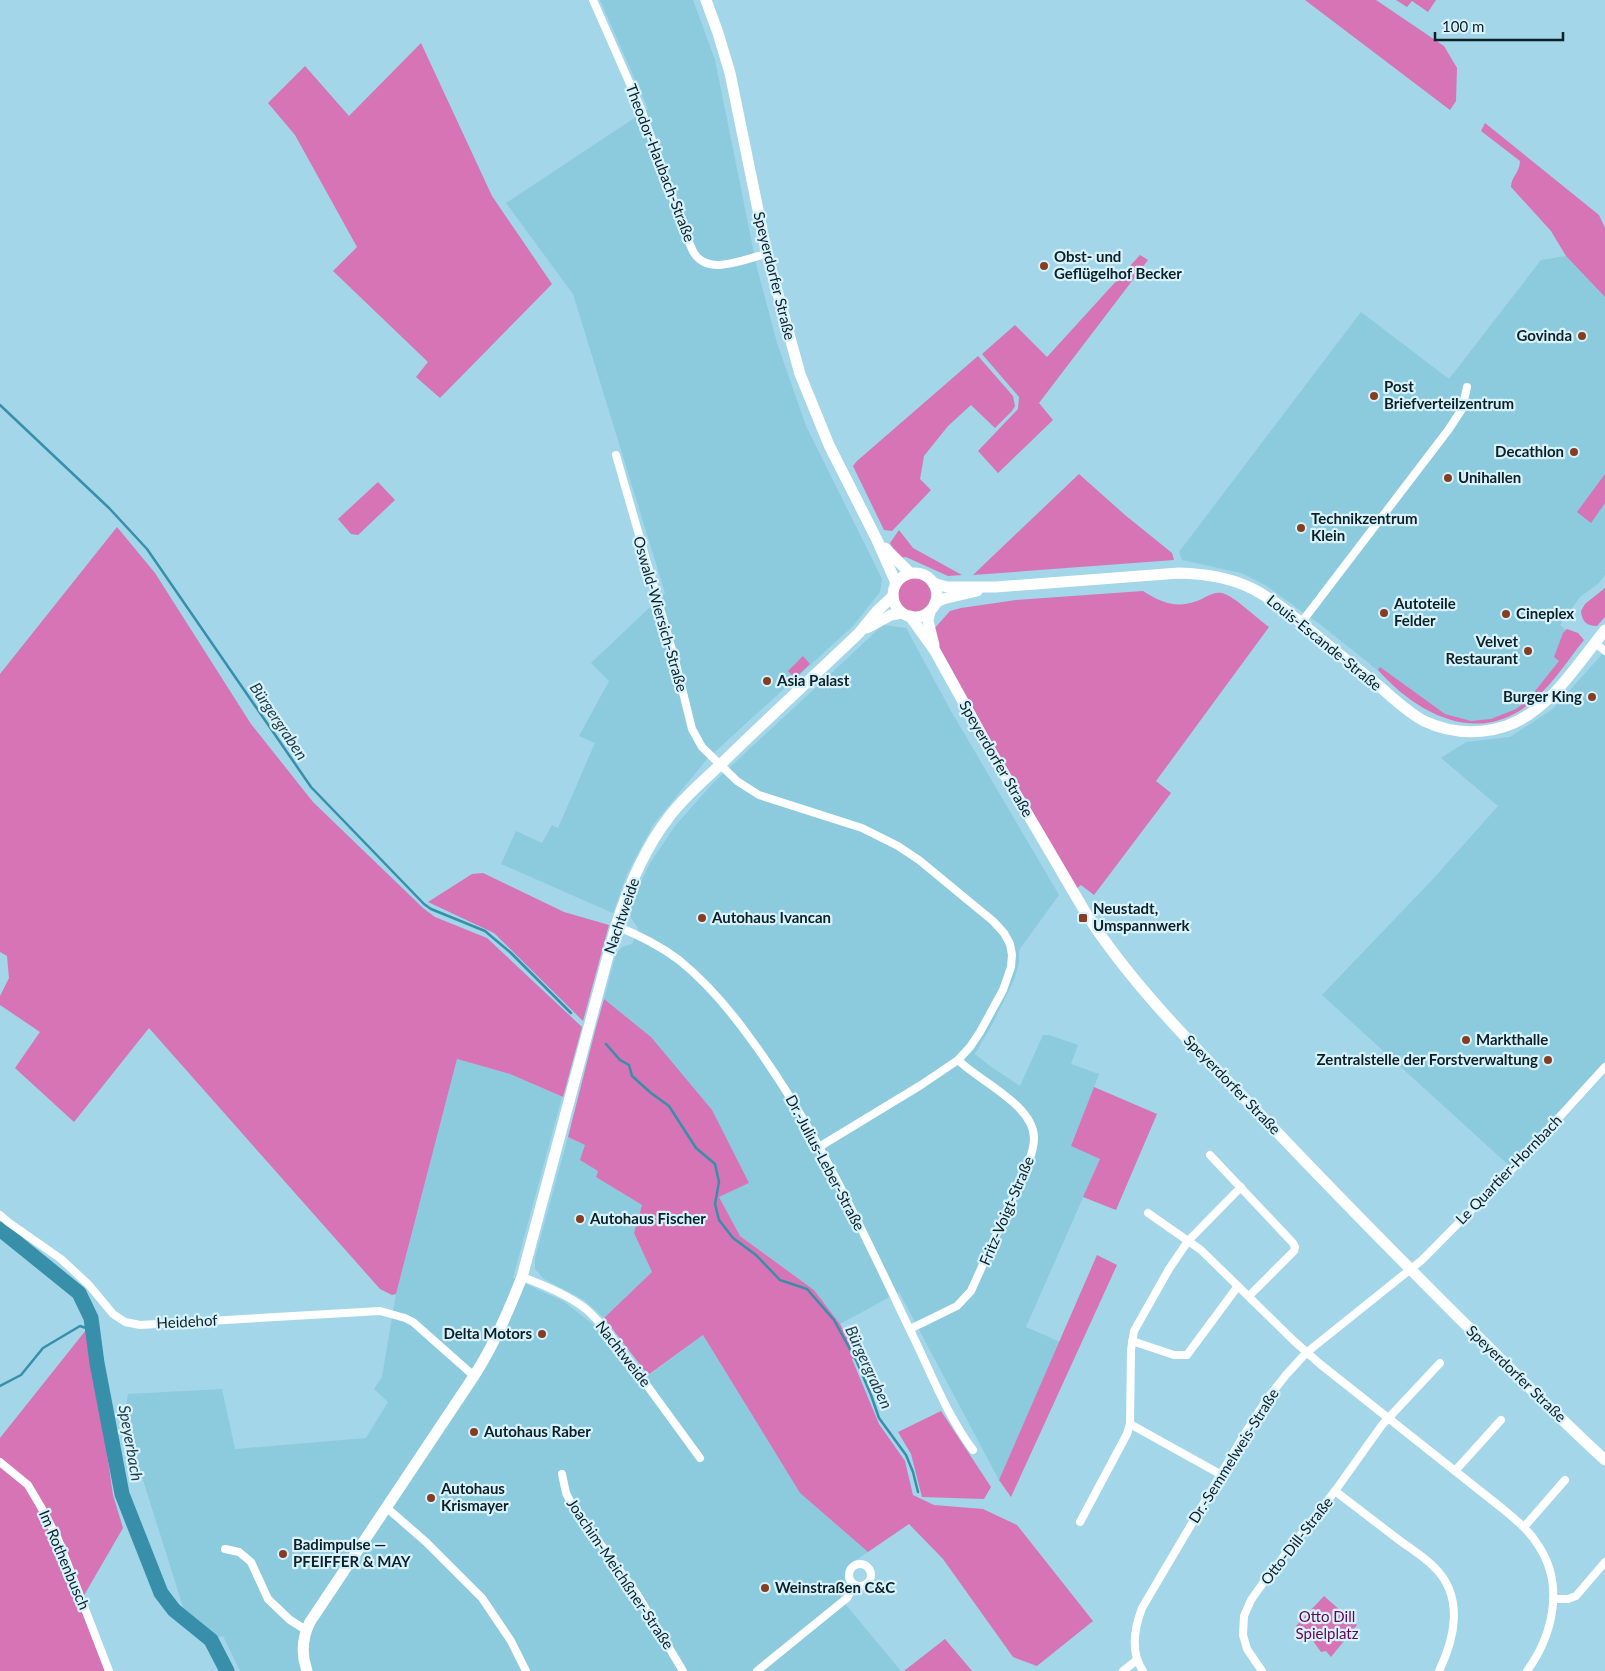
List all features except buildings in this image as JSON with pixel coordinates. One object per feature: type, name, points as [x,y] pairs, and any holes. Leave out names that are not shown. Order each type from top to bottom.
[{"type":"street","name":"Theodor-Haubach-Straße","points":[[593,0],[642,109],[686,236],[695,255],[707,264],[720,266],[767,254]]},
{"type":"street","name":"Speyerdorfer Straße","points":[[706,0],[730,73],[767,254],[792,348],[809,399],[829,445],[877,540],[896,583]]},
{"type":"street","points":[[1301,623],[1449,429],[1462,408],[1467,387]]},
{"type":"street","name":"Oswald-Wiersich-Straße","points":[[616,455],[675,660],[692,729],[702,748],[737,781],[759,795],[862,828],[898,846],[919,860],[993,921],[1004,933],[1010,944],[1012,955],[1007,980],[980,1032],[958,1060],[819,1147]]},
{"type":"street","name":"Speyerdorfer Straße","points":[[877,540],[910,573]]},
{"type":"street","points":[[910,573],[922,574],[933,582],[936,591],[932,607],[918,616],[906,615],[896,607],[893,596],[896,583],[903,576],[910,573]]},
{"type":"street","name":"Louis-Escande-Straße","points":[[933,582],[944,587],[996,586],[1179,574],[1204,574],[1228,579],[1252,588],[1270,599],[1415,715],[1444,728],[1465,732],[1502,728],[1535,711],[1550,697],[1605,630]]},
{"type":"street","name":"Louis-Escande-Straße","points":[[932,607],[943,599],[996,586]]},
{"type":"street","name":"Nachtweide","points":[[307,1671],[303,1652],[306,1630],[317,1610],[474,1376],[498,1335],[522,1277],[616,926],[631,883],[664,824],[680,804],[859,633],[877,610],[893,596]]},
{"type":"street","name":"Speyerdorfer Straße","points":[[932,607],[928,621],[935,651]]},
{"type":"street","name":"Speyerdorfer Straße","points":[[906,615],[935,651],[986,743],[1102,939],[1133,978],[1182,1034],[1411,1270],[1605,1460]]},
{"type":"street","name":"Nachtweide","points":[[859,633],[888,616],[906,615]]},
{"type":"street","points":[[1594,643],[1605,651]]},
{"type":"street","name":"Dr.-Julius-Leber-Straße","points":[[616,926],[643,937],[680,961],[736,1020],[774,1071],[819,1147],[910,1329],[955,1426],[973,1450]]},
{"type":"street","name":"Fritz-Voigt-Straße","points":[[910,1329],[957,1306],[971,1291],[1028,1164],[1032,1151],[1033,1128],[1025,1113],[958,1060]]},
{"type":"street","name":"Le Quartier-Hornbach","points":[[1411,1270],[1514,1167],[1605,1067]]},
{"type":"street","points":[[1210,1155],[1295,1247],[1294,1251],[1249,1296]]},
{"type":"street","points":[[1080,1522],[1122,1447],[1130,1424],[1132,1341],[1143,1316],[1169,1269],[1188,1241],[1241,1187]]},
{"type":"street","points":[[1148,1213],[1201,1250],[1306,1353],[1524,1527],[1539,1546],[1545,1558],[1552,1582],[1553,1599],[1552,1616],[1547,1636],[1527,1671]]},
{"type":"street","name":"Heidehof","points":[[0,1215],[61,1259],[89,1285],[113,1314],[125,1322],[140,1325],[380,1311],[413,1322],[474,1376]]},
{"type":"street","name":"Dr.-Semmelweis-Straße","points":[[1136,1660],[1136,1627],[1142,1608],[1220,1474],[1267,1400],[1306,1353],[1411,1270]]},
{"type":"street","name":"Nachtweide","points":[[522,1277],[571,1299],[585,1308],[596,1319],[608,1332],[700,1458]]},
{"type":"street","points":[[1132,1341],[1174,1355],[1187,1355],[1238,1286]]},
{"type":"street","name":"Otto-Dill-Straße","points":[[1262,1671],[1244,1642],[1243,1626],[1247,1608],[1263,1583],[1335,1491],[1388,1418],[1440,1363]]},
{"type":"street","points":[[1455,1471],[1501,1420]]},
{"type":"street","points":[[1130,1424],[1220,1474]]},
{"type":"street","name":"Im Rothenbusch","points":[[0,1462],[28,1485],[58,1539],[109,1671]]},
{"type":"street","name":"Joachim-Meichßner-Straße","points":[[562,1474],[566,1493],[572,1505],[637,1594],[683,1671]]},
{"type":"street","points":[[1524,1527],[1565,1480]]},
{"type":"street","points":[[1335,1491],[1427,1560],[1444,1579],[1452,1599],[1454,1622],[1448,1649],[1439,1671]]},
{"type":"street","points":[[386,1508],[426,1542],[482,1598],[511,1641],[526,1671]]},
{"type":"street","points":[[225,1549],[239,1552],[251,1562],[268,1599],[290,1620],[306,1630]]},
{"type":"street","points":[[1553,1599],[1568,1600],[1576,1596],[1605,1562]]},
{"type":"street","points":[[757,1671],[847,1598],[854,1584]]},
{"type":"street","points":[[1123,1671],[1136,1660],[1144,1671]]},
{"type":"shaded area","points":[[600,0],[693,0],[715,60],[757,268],[777,343],[806,426],[882,579],[880,592],[853,626],[707,759],[653,825],[627,874],[613,913],[501,864],[516,831],[542,843],[552,825],[558,828],[595,743],[579,736],[609,681],[591,663],[665,593],[573,294],[506,203],[648,109]]},
{"type":"shaded area","points":[[1566,256],[1605,297],[1605,575],[1599,583],[1580,597],[1560,625],[1578,641],[1527,704],[1492,721],[1452,720],[1421,705],[1321,625],[1265,585],[1241,573],[1182,560],[1179,552],[1361,312],[1449,379],[1541,260]]},
{"type":"shaded area","points":[[883,625],[906,628],[951,711],[1059,895],[1019,950],[1019,963],[1014,980],[975,1054],[1020,1086],[1043,1035],[1049,1035],[1078,1045],[1071,1064],[1099,1074],[1071,1146],[1100,1159],[1026,1327],[1060,1342],[999,1480],[899,1292],[840,1324],[814,1290],[739,1235],[719,1197],[749,1183],[651,1037],[604,999],[616,954],[622,947],[632,944],[638,928],[631,918],[631,903],[650,863],[675,826],[714,782]]},
{"type":"shaded area","points":[[1605,651],[1605,1074],[1515,1171],[1322,995],[1433,879],[1498,806],[1441,758],[1466,742],[1510,737],[1553,709]]},
{"type":"shaded area","points":[[457,1059],[510,1074],[562,1097],[513,1278],[563,1301],[594,1325],[637,1384],[703,1335],[800,1493],[868,1552],[847,1566],[841,1599],[901,1671],[240,1671],[223,1636],[214,1638],[185,1613],[124,1420],[128,1394],[222,1389],[235,1449],[366,1438],[388,1402],[374,1389],[382,1377],[396,1294]]},
{"type":"shaded area","points":[[568,1137],[585,1145],[598,1171],[596,1177],[642,1205],[634,1233],[652,1272],[604,1318],[584,1300],[544,1279],[535,1269],[535,1258]]},
{"type":"green space","points":[[1305,0],[1376,0],[1444,46],[1457,68],[1456,101],[1450,110]]},
{"type":"green space","points":[[1396,0],[1436,0],[1428,12],[1412,1],[1407,7]]},
{"type":"green space","points":[[421,43],[492,196],[552,284],[440,398],[416,377],[428,362],[333,271],[357,247],[295,135],[268,103],[305,66],[349,116]]},
{"type":"green space","points":[[1485,123],[1599,215],[1605,228],[1605,297],[1566,256],[1551,231],[1511,187],[1520,161],[1481,131]]},
{"type":"green space","points":[[1140,255],[1148,260],[1039,403],[1053,420],[998,473],[978,451],[1018,409],[1019,397],[982,354],[1015,325],[1047,357]]},
{"type":"green space","points":[[978,356],[1013,396],[1015,406],[995,428],[971,405],[948,426],[924,456],[920,479],[931,490],[892,531],[884,530],[853,466]]},
{"type":"green space","points":[[1079,474],[1172,553],[1174,560],[973,575]]},
{"type":"green space","points":[[1605,474],[1605,503],[1591,523],[1577,512]]},
{"type":"green space","points":[[378,482],[395,500],[358,535],[351,534],[338,519]]},
{"type":"green space","points":[[117,527],[155,573],[251,724],[313,802],[423,908],[435,917],[487,938],[582,1027],[563,1097],[510,1074],[457,1059],[396,1294],[392,1295],[380,1289],[149,1028],[74,1122],[15,1068],[40,1032],[0,1005],[0,996],[9,978],[7,956],[0,952],[0,674]]},
{"type":"green space","points":[[899,530],[913,548],[962,575],[948,576],[906,557],[898,558],[890,543]]},
{"type":"green space","points":[[914,578],[921,579],[926,583],[930,588],[930,602],[926,607],[921,611],[914,612],[907,611],[902,607],[898,602],[897,595],[898,588],[902,583],[907,579]]},
{"type":"green space","points":[[1605,588],[1605,617],[1597,626],[1587,624],[1582,618],[1581,611],[1585,604]]},
{"type":"green space","points":[[1143,591],[1162,601],[1175,604],[1189,603],[1212,594],[1222,593],[1239,603],[1269,627],[1156,781],[1171,793],[1094,895],[1081,885],[1076,889],[1029,811],[940,648],[934,629],[950,611],[961,608],[1016,600]]},
{"type":"green space","points":[[1567,629],[1578,633],[1584,640],[1561,671],[1535,699],[1514,714],[1493,722],[1472,723],[1452,720],[1431,712],[1412,701],[1378,670],[1380,667],[1445,714],[1471,721],[1491,719],[1516,709],[1528,700],[1559,661],[1554,657],[1563,633]]},
{"type":"green space","points":[[803,656],[810,664],[795,678],[788,671]]},
{"type":"green space","points":[[483,873],[564,912],[609,925],[583,1021],[494,933],[428,902],[472,874]]},
{"type":"green space","points":[[604,999],[651,1037],[712,1110],[749,1183],[719,1197],[740,1236],[814,1290],[840,1324],[857,1357],[852,1359],[879,1424],[905,1461],[913,1495],[934,1505],[983,1509],[1017,1525],[1093,1621],[1037,1666],[1013,1657],[943,1559],[909,1524],[868,1552],[800,1493],[703,1335],[648,1375],[604,1318],[652,1272],[634,1233],[642,1205],[596,1177],[598,1171],[580,1160],[585,1145],[568,1137]]},
{"type":"green space","points":[[1094,1087],[1157,1114],[1116,1210],[1083,1197],[1100,1159],[1071,1146]]},
{"type":"green space","points":[[1097,1255],[1117,1265],[1011,1497],[999,1480]]},
{"type":"green space","points":[[86,1330],[100,1406],[113,1495],[123,1528],[79,1604],[105,1671],[0,1671],[0,1438]]},
{"type":"green space","points":[[941,1411],[991,1487],[984,1499],[922,1497],[911,1454],[898,1432]]},
{"type":"green space","name":"Otto Dill Spielplatz","points":[[1324,1596],[1357,1625],[1331,1657],[1326,1651],[1321,1652],[1313,1641],[1296,1626]]},
{"type":"green space","points":[[945,1639],[972,1671],[904,1671]]},
{"type":"waterway","name":"Bürgergraben","points":[[0,405],[109,508],[147,549],[311,787],[424,904],[431,909],[485,931],[511,953],[571,1013]]},
{"type":"waterway","name":"Bürgergraben","points":[[606,1044],[620,1060],[629,1065],[632,1076],[669,1106],[696,1148],[715,1164],[719,1182],[715,1204],[719,1220],[733,1238],[756,1255],[780,1280],[807,1289],[834,1320],[857,1362],[879,1418],[906,1455],[918,1492]]},
{"type":"waterway","name":"Speyerbach","points":[[0,1229],[79,1293],[91,1318],[97,1363],[122,1494],[161,1593],[174,1610],[211,1640],[227,1671]]},
{"type":"waterway","points":[[0,1386],[21,1375],[43,1348],[80,1326],[92,1330]]},
{"type":"place","name":"Obst- und Geflügelhof Becker","points":[[1044,266]]},
{"type":"place","name":"Govinda","points":[[1582,336]]},
{"type":"place","name":"Post Briefverteilzentrum","points":[[1374,396]]},
{"type":"place","name":"Decathlon","points":[[1574,452]]},
{"type":"place","name":"Unihallen","points":[[1448,478]]},
{"type":"place","name":"Technikzentrum Klein","points":[[1301,528]]},
{"type":"place","name":"Autoteile Felder","points":[[1384,613]]},
{"type":"place","name":"Cineplex","points":[[1506,614]]},
{"type":"place","name":"Velvet Restaurant","points":[[1528,651]]},
{"type":"place","name":"Asia Palast","points":[[767,681]]},
{"type":"place","name":"Burger King","points":[[1592,697]]},
{"type":"place","name":"Autohaus Ivancan","points":[[702,918]]},
{"type":"place","name":"Neustadt, Umspannwerk","points":[[1083,918]]},
{"type":"place","name":"Markthalle","points":[[1466,1040]]},
{"type":"place","name":"Zentralstelle der Forstverwaltung","points":[[1548,1060]]},
{"type":"place","name":"Autohaus Fischer","points":[[580,1219]]},
{"type":"place","name":"Delta Motors","points":[[542,1334]]},
{"type":"place","name":"Autohaus Raber","points":[[474,1432]]},
{"type":"place","name":"Autohaus Krismayer","points":[[431,1498]]},
{"type":"place","name":"Badimpulse — PFEIFFER & MAY","points":[[283,1554]]},
{"type":"place","name":"Weinstraßen C&C","points":[[765,1588]]}]
